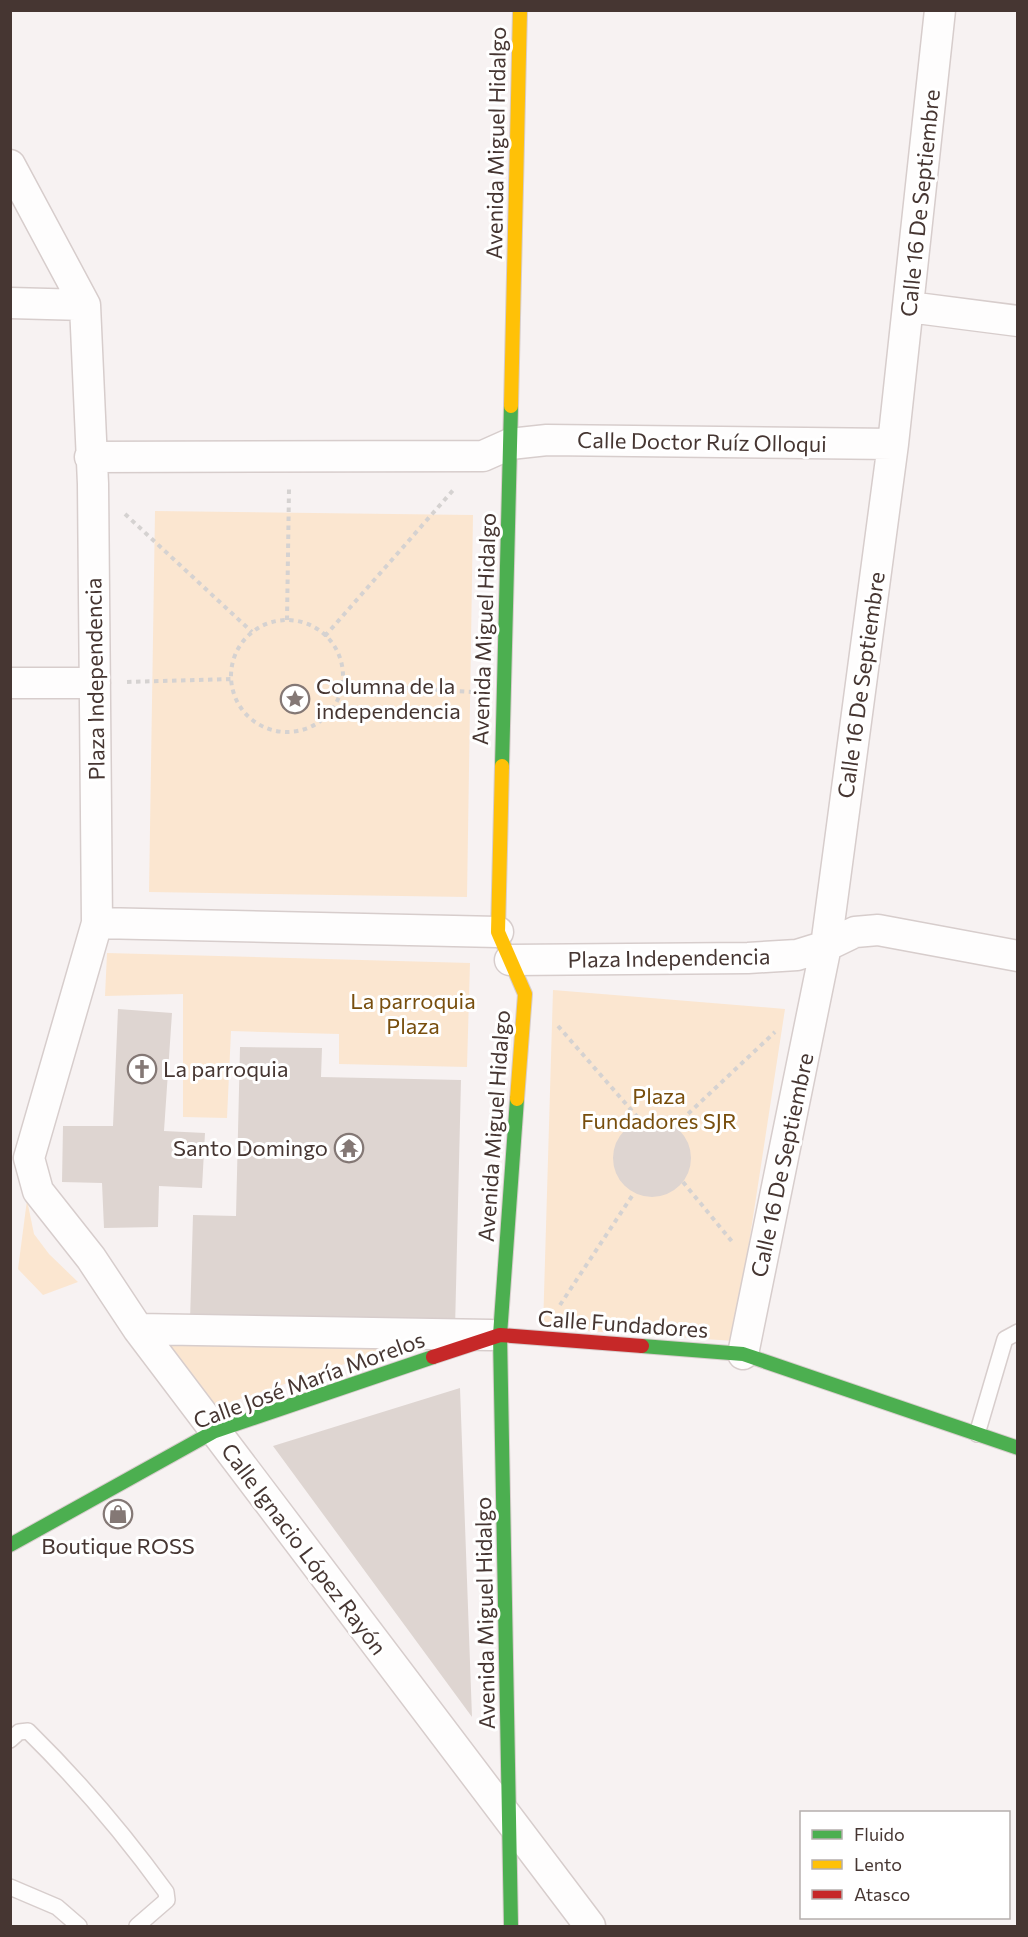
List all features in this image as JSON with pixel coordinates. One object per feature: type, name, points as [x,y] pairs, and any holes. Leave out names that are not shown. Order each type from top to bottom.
[{"type":"street","name":"Avenida Miguel Hidalgo","points":[[511,1926],[500,1335],[525,994],[498,932],[520,10]]},
{"type":"street","name":"Calle 16 De Septiembre","points":[[743,1354],[826,946],[893,444],[940,10]]},
{"type":"street","points":[[10,165],[85,305],[10,303]]},
{"type":"street","name":"Plaza Independencia","points":[[85,305],[92,470],[97,923]]},
{"type":"street","points":[[909,308],[1017,321]]},
{"type":"street","name":"Calle Doctor Ruíz Olloqui","points":[[510,444],[547,440],[893,444]]},
{"type":"street","points":[[92,470],[289,455],[483,456],[510,444]]},
{"type":"street","points":[[10,683],[95,683]]},
{"type":"street","points":[[97,923],[498,932]]},
{"type":"street","name":"Calle Ignacio López Rayón","points":[[97,923],[20,1157],[38,1191],[91,1258],[138,1329],[510,1824],[590,1926]]},
{"type":"street","name":"Plaza Independencia","points":[[510,960],[748,958],[797,955],[826,946],[855,932],[878,930],[1017,956]]},
{"type":"street","points":[[138,1329],[500,1335]]},
{"type":"street","name":"Calle Fundadores","points":[[500,1335],[743,1354],[1017,1448]]},
{"type":"street","name":"Calle José María Morelos","points":[[10,1545],[215,1431],[500,1335]]},
{"type":"lane","points":[[977,1434],[1005,1339],[1017,1332]]},
{"type":"lane","points":[[10,1740],[19,1732],[28,1731],[68,1770],[127,1838],[166,1892],[167,1900],[137,1926]]},
{"type":"lane","points":[[10,1887],[57,1907],[79,1926]]},
{"type":"path","points":[[287,620],[289,455]]},
{"type":"path","points":[[325,636],[483,456]]},
{"type":"path","points":[[92,470],[252,632]]},
{"type":"path","points":[[287,620],[306,623],[325,636],[336,647],[343,665],[343,684],[337,703],[325,718],[310,727],[292,732],[266,727],[244,712],[235,697],[231,680],[233,662],[240,645],[252,632],[268,624],[287,620]]},
{"type":"path","points":[[95,683],[231,680]]},
{"type":"path","points":[[343,684],[502,694]]},
{"type":"path","points":[[525,994],[553,1020],[640,1120]]},
{"type":"path","points":[[675,1126],[776,1031]]},
{"type":"path","points":[[683,1182],[759,1276]]},
{"type":"path","points":[[539,1338],[634,1193]]},
{"type":"green space","points":[[155,511],[473,515],[467,897],[149,892]]},
{"type":"green space","name":"La parroquia Plaza","points":[[107,953],[470,963],[467,1067],[339,1064],[339,1034],[231,1031],[227,1118],[183,1117],[183,994],[105,996]]},
{"type":"green space","name":"Plaza Fundadores SJR","points":[[553,990],[785,1009],[734,1341],[543,1328]]},
{"type":"green space","points":[[27,1200],[34,1234],[49,1254],[78,1282],[43,1295],[18,1269]]},
{"type":"green space","points":[[160,1338],[407,1343],[216,1407]]},
{"type":"building","name":"La parroquia","points":[[118,1009],[172,1013],[164,1131],[205,1133],[202,1188],[159,1186],[158,1227],[104,1228],[102,1183],[62,1182],[63,1126],[113,1126]]},
{"type":"building","name":"Santo Domingo","points":[[240,1047],[322,1048],[321,1077],[461,1080],[455,1329],[190,1322],[193,1215],[236,1216]]},
{"type":"building","points":[[652,1119],[667,1122],[680,1130],[688,1143],[691,1158],[688,1173],[680,1186],[667,1194],[652,1197],[637,1194],[624,1186],[616,1173],[613,1158],[616,1143],[624,1130],[637,1122]]},
{"type":"building","points":[[460,1388],[472,1717],[273,1446]]},
{"type":"traffic: fast","points":[[502,766],[511,406]]},
{"type":"traffic: fast","points":[[511,1926],[500,1335],[517,1099]]},
{"type":"traffic: fast","points":[[642,1346],[743,1354],[1018,1448]]},
{"type":"traffic: fast","points":[[10,1545],[215,1431],[433,1357]]},
{"type":"traffic: slow","points":[[511,406],[520,10]]},
{"type":"traffic: slow","points":[[502,766],[498,932],[525,994],[517,1099]]},
{"type":"traffic: jam","points":[[433,1357],[500,1335],[642,1346]]},
{"type":"place","name":"Columna de la independencia","points":[[295,699]]},
{"type":"place","name":"La parroquia","points":[[142,1069]]},
{"type":"place","name":"Santo Domingo","points":[[349,1148]]},
{"type":"place","name":"Boutique ROSS","points":[[118,1514]]}]
